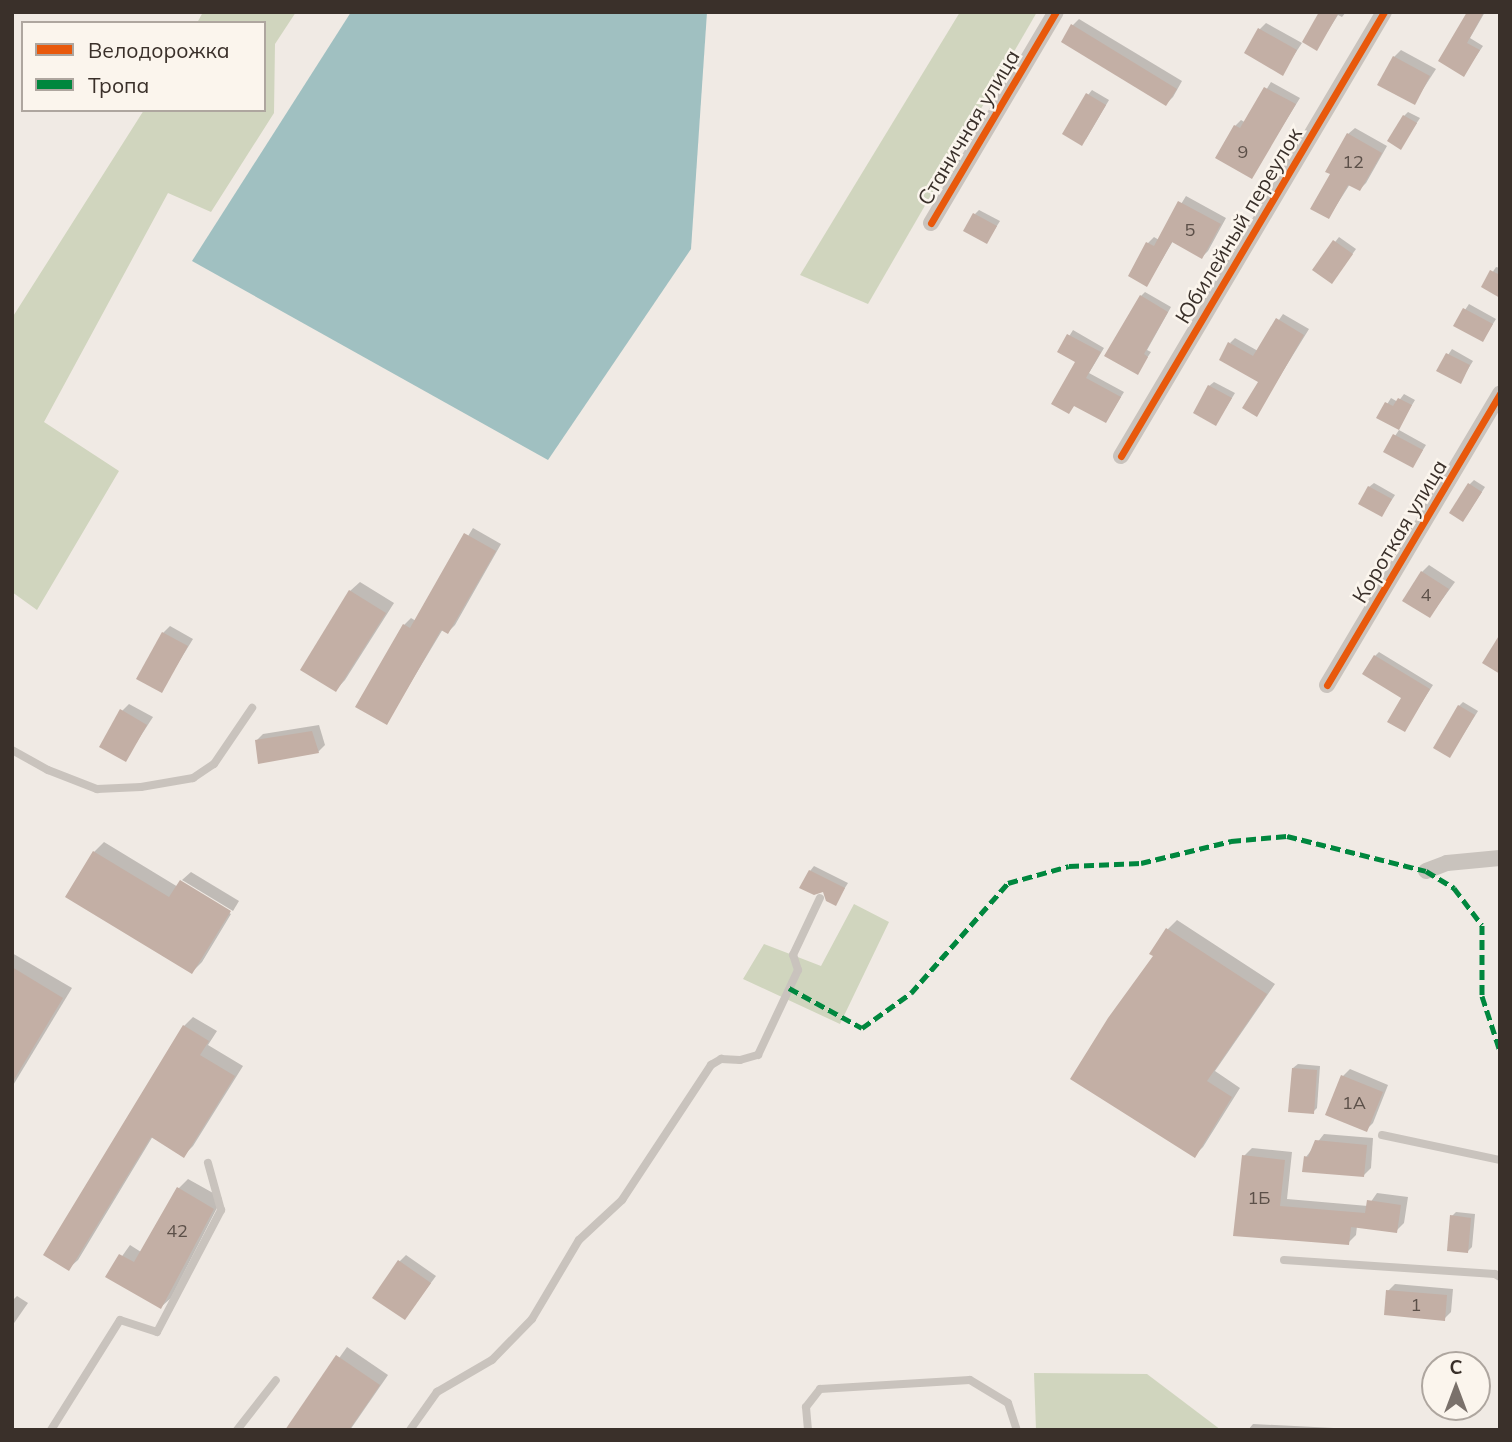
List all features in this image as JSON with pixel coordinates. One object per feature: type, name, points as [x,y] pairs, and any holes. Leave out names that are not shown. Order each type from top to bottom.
[{"type":"street","name":"Станичная улица","points":[[931,223],[1056,12]]},
{"type":"street","name":"Юбилейный переулок","points":[[1121,456],[1384,12]]},
{"type":"street","name":"Короткая улица","points":[[1327,685],[1500,394]]},
{"type":"street","points":[[1426,871],[1447,863],[1500,858]]},
{"type":"lane","points":[[12,750],[48,770],[97,789],[141,787],[192,778],[214,764],[252,708]]},
{"type":"lane","points":[[410,1430],[437,1392],[492,1360],[532,1319],[579,1240],[622,1200],[711,1065],[721,1059],[740,1060],[758,1055],[798,971],[793,955],[821,898]]},
{"type":"lane","points":[[1382,1135],[1500,1160]]},
{"type":"lane","points":[[51,1430],[120,1320],[157,1332],[221,1210],[208,1163]]},
{"type":"lane","points":[[1284,1260],[1495,1273],[1500,1277]]},
{"type":"lane","points":[[237,1430],[276,1380]]},
{"type":"lane","points":[[808,1430],[806,1407],[820,1389],[970,1380],[1008,1403],[1017,1430]]},
{"type":"green space","points":[[203,12],[296,12],[275,44],[274,113],[211,212],[168,193],[44,422],[119,471],[37,610],[12,592],[12,318],[143,112],[266,112],[266,21],[198,21]]},
{"type":"green space","points":[[960,12],[1037,12],[868,304],[800,275]]},
{"type":"green space","points":[[854,904],[889,922],[840,1024],[743,979],[764,944],[821,966]]},
{"type":"green space","points":[[1034,1373],[1147,1374],[1221,1430],[1036,1430]]},
{"type":"water","points":[[351,12],[707,12],[691,249],[548,460],[192,261]]},
{"type":"building","points":[[1319,12],[1339,12],[1317,51],[1302,42]]},
{"type":"building","points":[[1467,12],[1484,12],[1467,43],[1480,50],[1464,77],[1438,61]]},
{"type":"building","points":[[1071,24],[1177,89],[1166,106],[1061,42]]},
{"type":"building","points":[[1258,28],[1297,50],[1283,76],[1244,53]]},
{"type":"building","points":[[1393,56],[1430,76],[1415,105],[1377,85]]},
{"type":"building","points":[[1264,87],[1296,104],[1252,179],[1215,158],[1234,125],[1240,128]]},
{"type":"building","points":[[1086,93],[1106,105],[1082,146],[1062,134]]},
{"type":"building","points":[[1403,115],[1417,123],[1401,150],[1387,141]]},
{"type":"building","points":[[1347,133],[1382,153],[1360,191],[1348,185],[1329,219],[1310,209],[1330,174],[1325,172]]},
{"type":"building","points":[[1178,201],[1221,224],[1202,259],[1172,242],[1147,287],[1128,276],[1146,242],[1154,246]]},
{"type":"building","points":[[973,213],[997,226],[987,244],[963,231]]},
{"type":"building","points":[[1333,240],[1353,254],[1332,284],[1312,270]]},
{"type":"building","points":[[1490,270],[1500,275],[1500,298],[1481,287]]},
{"type":"building","points":[[1140,295],[1168,312],[1144,354],[1148,357],[1138,375],[1104,356]]},
{"type":"building","points":[[1463,308],[1493,324],[1483,342],[1453,326]]},
{"type":"building","points":[[1276,318],[1304,335],[1257,417],[1242,408],[1258,382],[1219,360],[1228,342],[1253,356]]},
{"type":"building","points":[[1067,334],[1101,352],[1086,378],[1121,397],[1106,423],[1074,406],[1069,414],[1051,404],[1075,362],[1057,352]]},
{"type":"building","points":[[1446,353],[1470,365],[1461,384],[1436,371]]},
{"type":"building","points":[[1208,385],[1232,398],[1216,426],[1193,413]]},
{"type":"building","points":[[1398,398],[1412,405],[1399,430],[1376,418],[1385,402],[1393,406]]},
{"type":"building","points":[[1393,434],[1423,450],[1413,468],[1383,452]]},
{"type":"building","points":[[1468,483],[1482,492],[1463,522],[1449,513]]},
{"type":"building","points":[[1368,486],[1392,499],[1382,517],[1358,504]]},
{"type":"building","points":[[464,533],[496,551],[448,634],[441,630],[387,725],[355,707],[403,624],[410,628]]},
{"type":"building","points":[[1421,571],[1449,589],[1430,618],[1402,601]]},
{"type":"building","points":[[349,590],[386,613],[336,692],[300,670]]},
{"type":"building","points":[[162,632],[188,646],[162,693],[136,679]]},
{"type":"building","points":[[1500,634],[1500,674],[1482,663]]},
{"type":"building","points":[[1374,655],[1430,689],[1405,732],[1387,722],[1401,698],[1362,674]]},
{"type":"building","points":[[1458,705],[1475,715],[1450,758],[1433,748]]},
{"type":"building","points":[[120,709],[147,725],[126,762],[99,747]]},
{"type":"building","points":[[312,731],[319,753],[258,764],[255,740]]},
{"type":"building","points":[[93,851],[169,897],[180,880],[231,911],[192,974],[65,897]]},
{"type":"building","points":[[809,870],[845,888],[836,906],[826,901],[823,892],[814,895],[799,888]]},
{"type":"building","points":[[1166,928],[1267,994],[1207,1081],[1232,1097],[1195,1158],[1070,1079],[1108,1018],[1153,956],[1149,954]]},
{"type":"building","points":[[12,967],[63,998],[12,1083]]},
{"type":"building","points":[[183,1025],[209,1041],[200,1055],[235,1076],[184,1158],[151,1137],[69,1271],[43,1255]]},
{"type":"building","points":[[1292,1068],[1317,1070],[1314,1114],[1288,1112]]},
{"type":"building","points":[[1341,1075],[1383,1092],[1367,1132],[1325,1115]]},
{"type":"building","points":[[1315,1140],[1367,1145],[1364,1177],[1302,1172],[1304,1156],[1308,1157]]},
{"type":"building","points":[[1242,1155],[1285,1160],[1280,1206],[1365,1213],[1367,1200],[1401,1205],[1397,1233],[1351,1227],[1349,1245],[1233,1236]]},
{"type":"building","points":[[177,1187],[214,1209],[161,1309],[105,1277],[119,1254],[134,1262]]},
{"type":"building","points":[[1450,1215],[1471,1218],[1468,1253],[1447,1251]]},
{"type":"building","points":[[398,1260],[431,1283],[405,1320],[372,1298]]},
{"type":"building","points":[[1386,1290],[1447,1295],[1445,1321],[1384,1315]]},
{"type":"building","points":[[336,1355],[380,1385],[349,1430],[285,1430]]},
{"type":"marked path","points":[[789,988],[862,1028],[911,993],[1008,883],[1069,866],[1141,863],[1231,841],[1287,836],[1426,871],[1454,888],[1482,925],[1482,996],[1500,1051]]},
{"type":"cycle path","points":[[931,223],[1056,12]]},
{"type":"cycle path","points":[[1121,456],[1384,12]]},
{"type":"cycle path","points":[[1327,685],[1500,394]]}]
